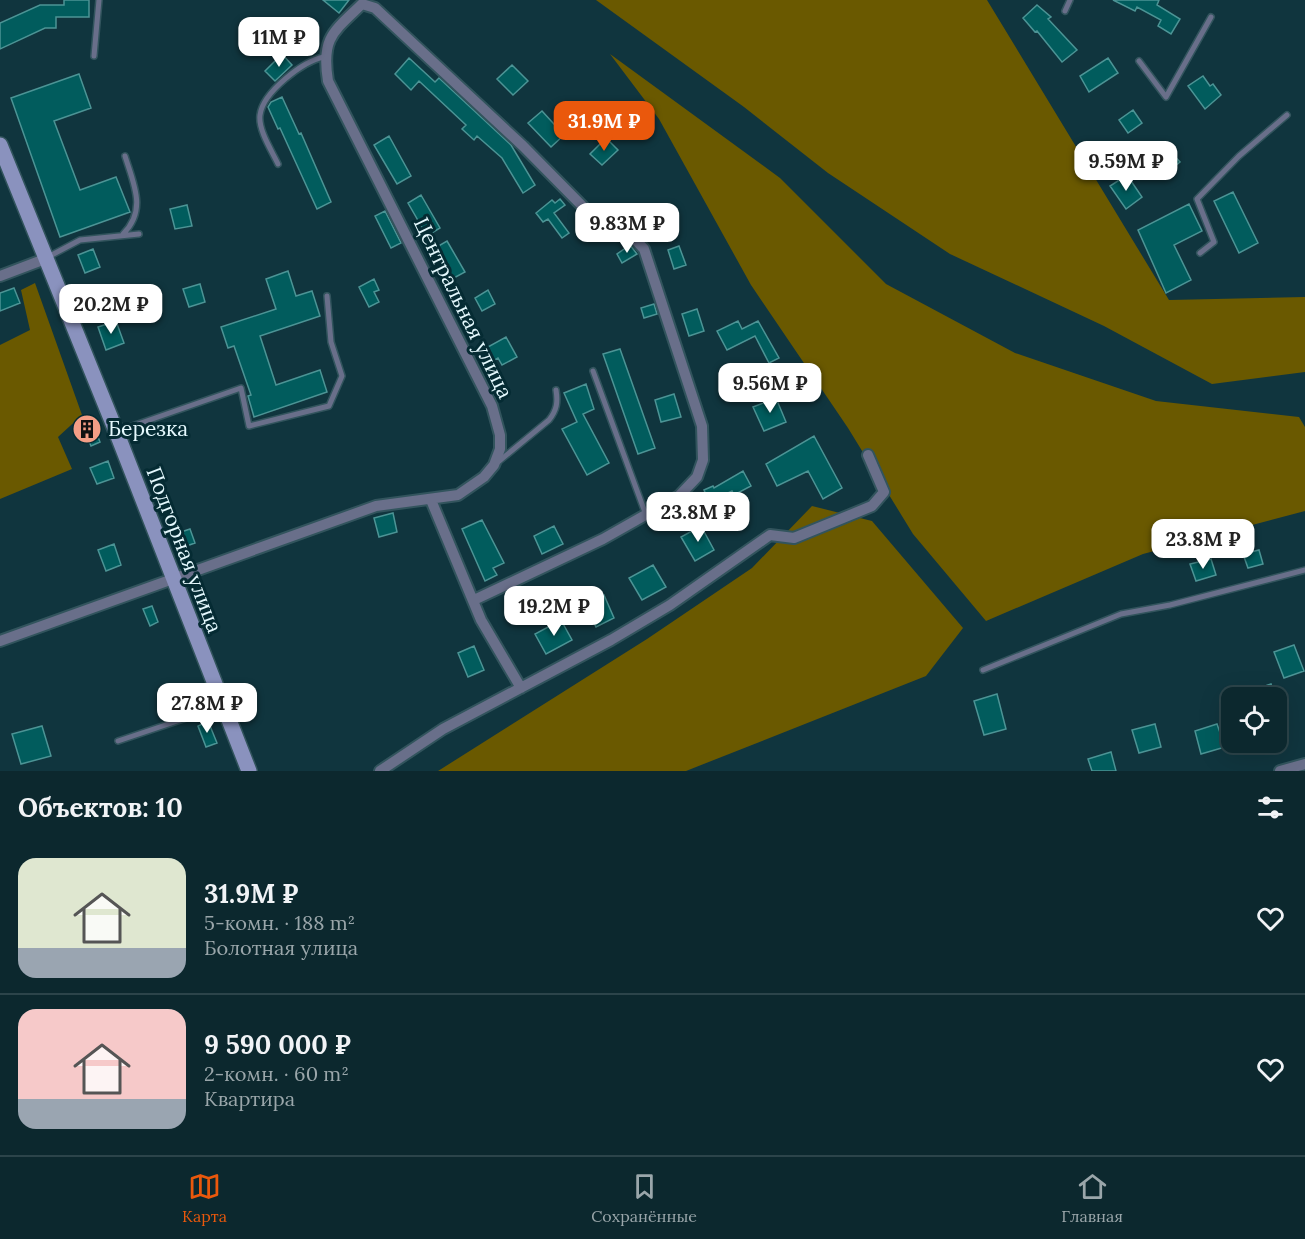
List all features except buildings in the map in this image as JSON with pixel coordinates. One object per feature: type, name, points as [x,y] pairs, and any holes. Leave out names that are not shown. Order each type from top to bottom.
[{"type":"street","points":[[324,57],[327,45],[336,28],[362,4],[375,8],[523,146],[600,224],[632,236],[644,249],[702,426],[703,460],[697,477],[680,496],[603,539],[474,600]]},
{"type":"street","name":"Центральная улица","points":[[324,57],[328,81],[492,406],[500,435],[501,450],[494,465]]},
{"type":"street","name":"Подгорная улица","points":[[0,145],[249,771]]},
{"type":"street","points":[[0,276],[45,259]]},
{"type":"street","points":[[380,771],[443,729],[670,605],[770,535],[794,538],[872,506],[884,492],[868,455]]},
{"type":"street","points":[[0,641],[376,506],[458,495],[473,487],[494,465]]},
{"type":"street","points":[[431,500],[446,541],[481,620],[521,688]]},
{"type":"street","points":[[1280,771],[1305,764]]},
{"type":"lane","points":[[94,56],[99,0]]},
{"type":"lane","points":[[1065,11],[1070,0]]},
{"type":"lane","points":[[1138,61],[1166,97],[1211,16]]},
{"type":"lane","points":[[278,164],[260,125],[263,105],[276,87],[293,73],[311,59],[324,57]]},
{"type":"lane","points":[[1200,253],[1214,242],[1197,199],[1239,156],[1287,115]]},
{"type":"lane","points":[[123,234],[134,224],[138,205],[125,156]]},
{"type":"lane","points":[[45,259],[80,240],[139,234]]},
{"type":"lane","points":[[116,432],[241,388],[249,426],[329,406],[342,376],[331,342],[327,296]]},
{"type":"lane","points":[[593,371],[646,515]]},
{"type":"lane","points":[[494,465],[549,420],[555,412],[558,401],[556,390]]},
{"type":"lane","points":[[983,670],[1121,614],[1170,605],[1305,570]]},
{"type":"lane","points":[[118,741],[222,705]]},
{"type":"shaded area","points":[[596,0],[987,0],[1169,300],[1305,297],[1305,372],[1212,384],[1104,326],[950,254],[828,173],[744,107]]},
{"type":"shaded area","points":[[610,54],[780,178],[886,284],[1015,353],[1156,401],[1299,417],[1305,427],[1305,511],[1143,554],[986,621],[913,534],[848,428],[751,285],[659,119]]},
{"type":"shaded area","points":[[35,283],[82,415],[58,437],[72,469],[0,499],[0,345],[30,330],[21,290]]},
{"type":"shaded area","points":[[812,506],[872,521],[963,628],[926,676],[686,771],[438,771],[647,639],[752,568]]},
{"type":"place","name":"Березка","points":[[87,429]]}]
